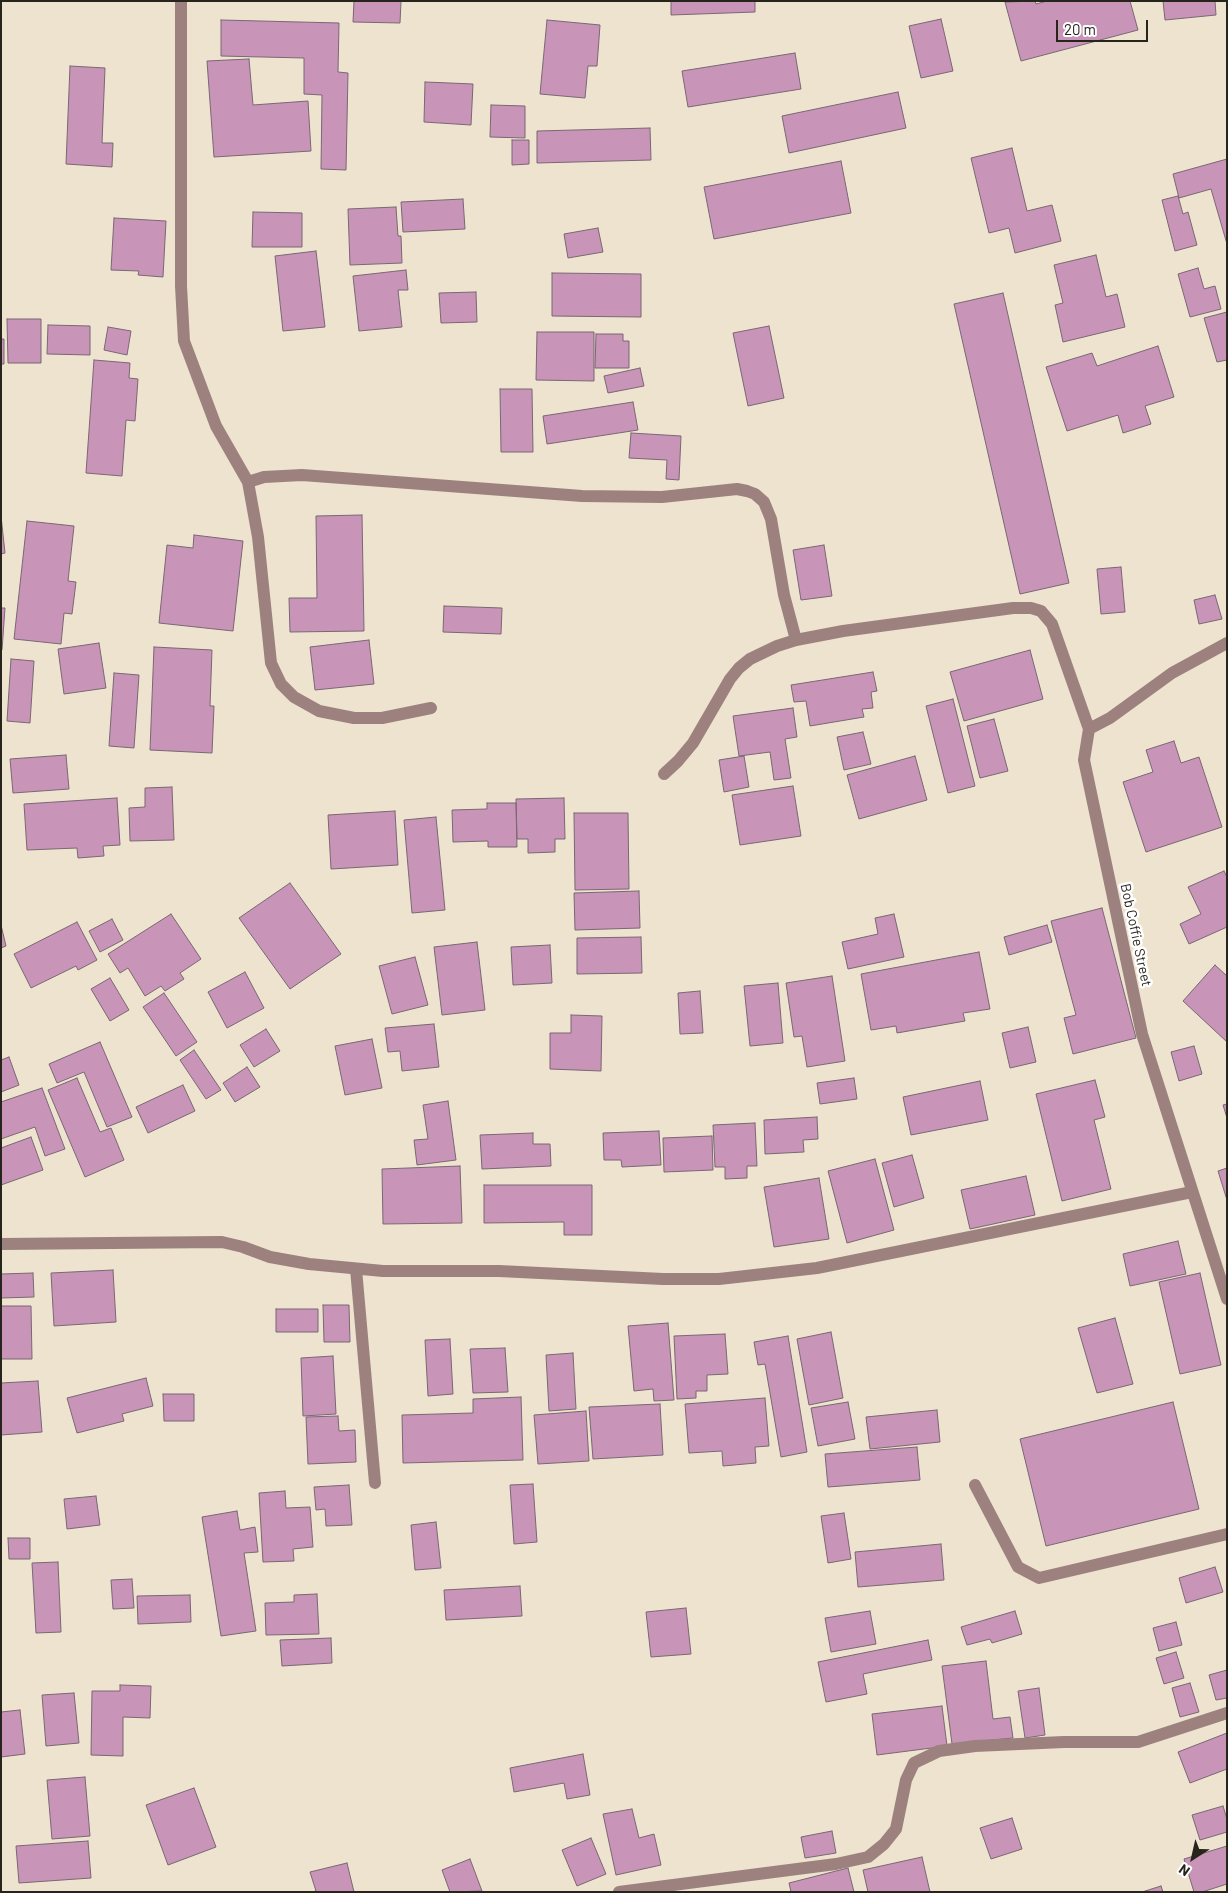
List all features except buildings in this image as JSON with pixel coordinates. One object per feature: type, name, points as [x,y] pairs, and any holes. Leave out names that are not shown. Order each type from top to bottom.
[{"type":"street","points":[[181,1],[181,286],[184,341],[216,426],[248,482],[258,537],[271,663],[281,684],[294,696],[319,710],[354,718],[382,718],[431,708]]},
{"type":"street","points":[[248,482],[264,477],[302,475],[582,496],[662,497],[737,489],[747,491],[755,494],[764,502],[771,518],[784,594],[796,640]]},
{"type":"street","points":[[664,774],[693,743],[730,679],[739,668],[750,659],[777,646],[796,640],[950,615],[1013,608],[1031,608],[1041,611],[1052,624],[1089,729],[1110,718],[1172,673],[1227,642]]},
{"type":"street","name":"Bob Coffie Street","points":[[1089,729],[1084,760],[1142,1034],[1227,1299]]},
{"type":"street","points":[[1,1244],[222,1242],[270,1257],[309,1264],[383,1272],[499,1271],[662,1279],[719,1279],[818,1268],[1192,1192]]},
{"type":"street","points":[[356,1269],[375,1483]]},
{"type":"street","points":[[975,1486],[1018,1567],[1039,1578],[1227,1534]]},
{"type":"street","points":[[619,1892],[836,1864],[868,1857],[884,1844],[896,1829],[906,1780],[914,1763],[938,1751],[975,1746],[1138,1742],[1227,1713]]}]
